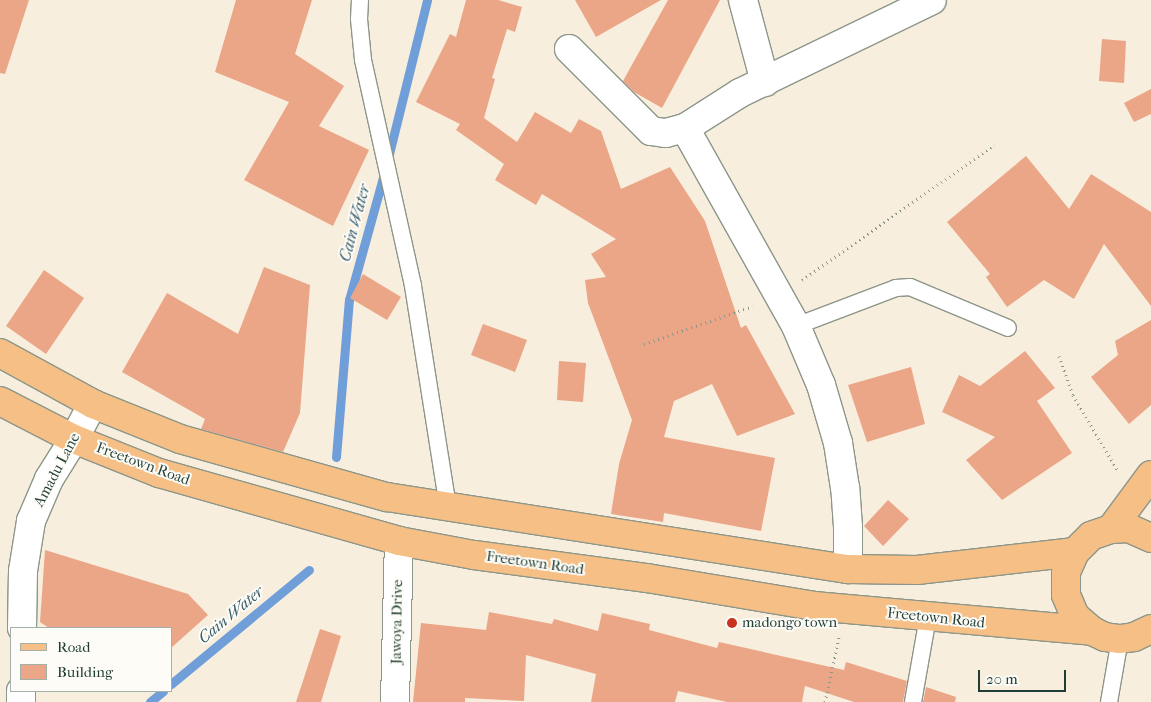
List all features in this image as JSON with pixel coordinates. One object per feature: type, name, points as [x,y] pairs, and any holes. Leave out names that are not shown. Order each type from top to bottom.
[{"type":"main road","points":[[0,353],[93,404],[189,442],[388,497],[848,568],[917,570],[1075,552]]},
{"type":"main road","name":"Freetown Road","points":[[0,400],[74,439],[159,472],[399,541],[474,555],[647,578],[814,606],[1092,632],[1105,637],[1120,639]]},
{"type":"main road","points":[[1111,529],[1151,475]]},
{"type":"main road","points":[[1092,632],[1076,616],[1066,595],[1066,572],[1075,552],[1091,536],[1111,529],[1130,528],[1151,538]]},
{"type":"main road","points":[[1120,639],[1134,638],[1150,631]]},
{"type":"street","points":[[743,0],[765,82]]},
{"type":"street","points":[[569,49],[651,131],[666,133],[685,128],[740,93],[932,0]]},
{"type":"street","points":[[685,128],[778,297],[796,326],[821,385],[838,444],[846,498],[848,568]]},
{"type":"street","name":"Amadu Lane","points":[[22,627],[23,571],[31,521],[49,478],[74,439],[93,404]]},
{"type":"street","name":"Jawoya Drive","points":[[395,702],[399,541]]},
{"type":"lane","points":[[360,0],[359,19],[363,60],[389,170],[413,286],[448,507]]},
{"type":"lane","points":[[796,326],[896,288],[910,287],[1008,328]]},
{"type":"lane","points":[[913,702],[928,617]]},
{"type":"lane","points":[[1108,702],[1120,639]]},
{"type":"path","points":[[644,344],[778,297],[994,145]]},
{"type":"path","points":[[1060,356],[1073,395],[1134,497]]},
{"type":"path","points":[[824,702],[845,609]]},
{"type":"building","points":[[0,0],[29,0],[5,74],[0,73]]},
{"type":"building","points":[[236,0],[312,0],[295,54],[344,86],[319,126],[369,150],[333,226],[244,180],[289,102],[215,72]]},
{"type":"building","points":[[466,0],[498,0],[522,7],[515,32],[507,29],[492,78],[495,79],[484,118],[517,142],[535,112],[571,133],[579,119],[601,131],[621,189],[670,167],[705,221],[741,328],[746,325],[795,414],[737,436],[712,384],[674,401],[664,437],[775,458],[761,531],[664,513],[663,522],[611,514],[619,464],[632,420],[588,303],[585,280],[606,277],[591,254],[616,239],[542,194],[536,205],[495,180],[504,164],[456,130],[460,124],[416,102],[450,34],[456,37]]},
{"type":"building","points":[[575,0],[661,0],[596,37]]},
{"type":"building","points":[[668,0],[720,0],[662,108],[634,92],[623,81]]},
{"type":"building","points":[[1102,39],[1126,41],[1124,83],[1099,81]]},
{"type":"building","points":[[1151,89],[1151,114],[1134,122],[1124,103]]},
{"type":"building","points":[[1026,156],[1069,209],[1091,174],[1151,212],[1151,306],[1104,244],[1074,299],[1044,280],[1007,307],[986,277],[990,274],[947,222]]},
{"type":"building","points":[[264,267],[310,285],[300,413],[283,452],[201,429],[205,419],[122,372],[167,293],[238,334]]},
{"type":"building","points":[[44,270],[84,298],[46,354],[6,326]]},
{"type":"building","points":[[363,274],[401,297],[387,320],[350,298]]},
{"type":"building","points":[[1151,320],[1151,405],[1129,424],[1091,377],[1118,355],[1115,341]]},
{"type":"building","points":[[483,324],[527,340],[515,372],[471,355]]},
{"type":"building","points":[[1025,351],[1055,388],[1037,401],[1072,453],[1002,500],[966,460],[995,437],[942,412],[959,375],[980,386]]},
{"type":"building","points":[[559,361],[586,363],[583,402],[557,400]]},
{"type":"building","points":[[911,367],[925,424],[867,442],[848,385]]},
{"type":"building","points":[[888,500],[909,519],[883,546],[864,526]]},
{"type":"building","points":[[45,550],[188,594],[208,615],[172,647],[172,627],[48,627],[40,622]]},
{"type":"building","points":[[489,612],[552,624],[554,619],[598,631],[602,613],[650,624],[649,630],[717,648],[719,642],[844,670],[846,662],[907,681],[903,702],[854,702],[805,686],[802,702],[727,702],[678,691],[675,702],[591,702],[596,674],[526,655],[524,701],[465,698],[465,702],[413,702],[421,623],[486,630]]},
{"type":"building","points":[[320,629],[341,636],[321,702],[296,702]]},
{"type":"building","points":[[926,687],[956,697],[955,702],[923,702]]},
{"type":"waterway","name":"Cain Water","points":[[388,158],[427,0]]},
{"type":"waterway","name":"Cain Water","points":[[336,457],[349,300],[385,170]]},
{"type":"waterway","name":"Cain Water","points":[[172,683],[309,570]]},
{"type":"waterway","name":"Cain Water","points":[[150,702],[162,692]]},
{"type":"place","name":"madongo town","points":[[732,623]]}]
